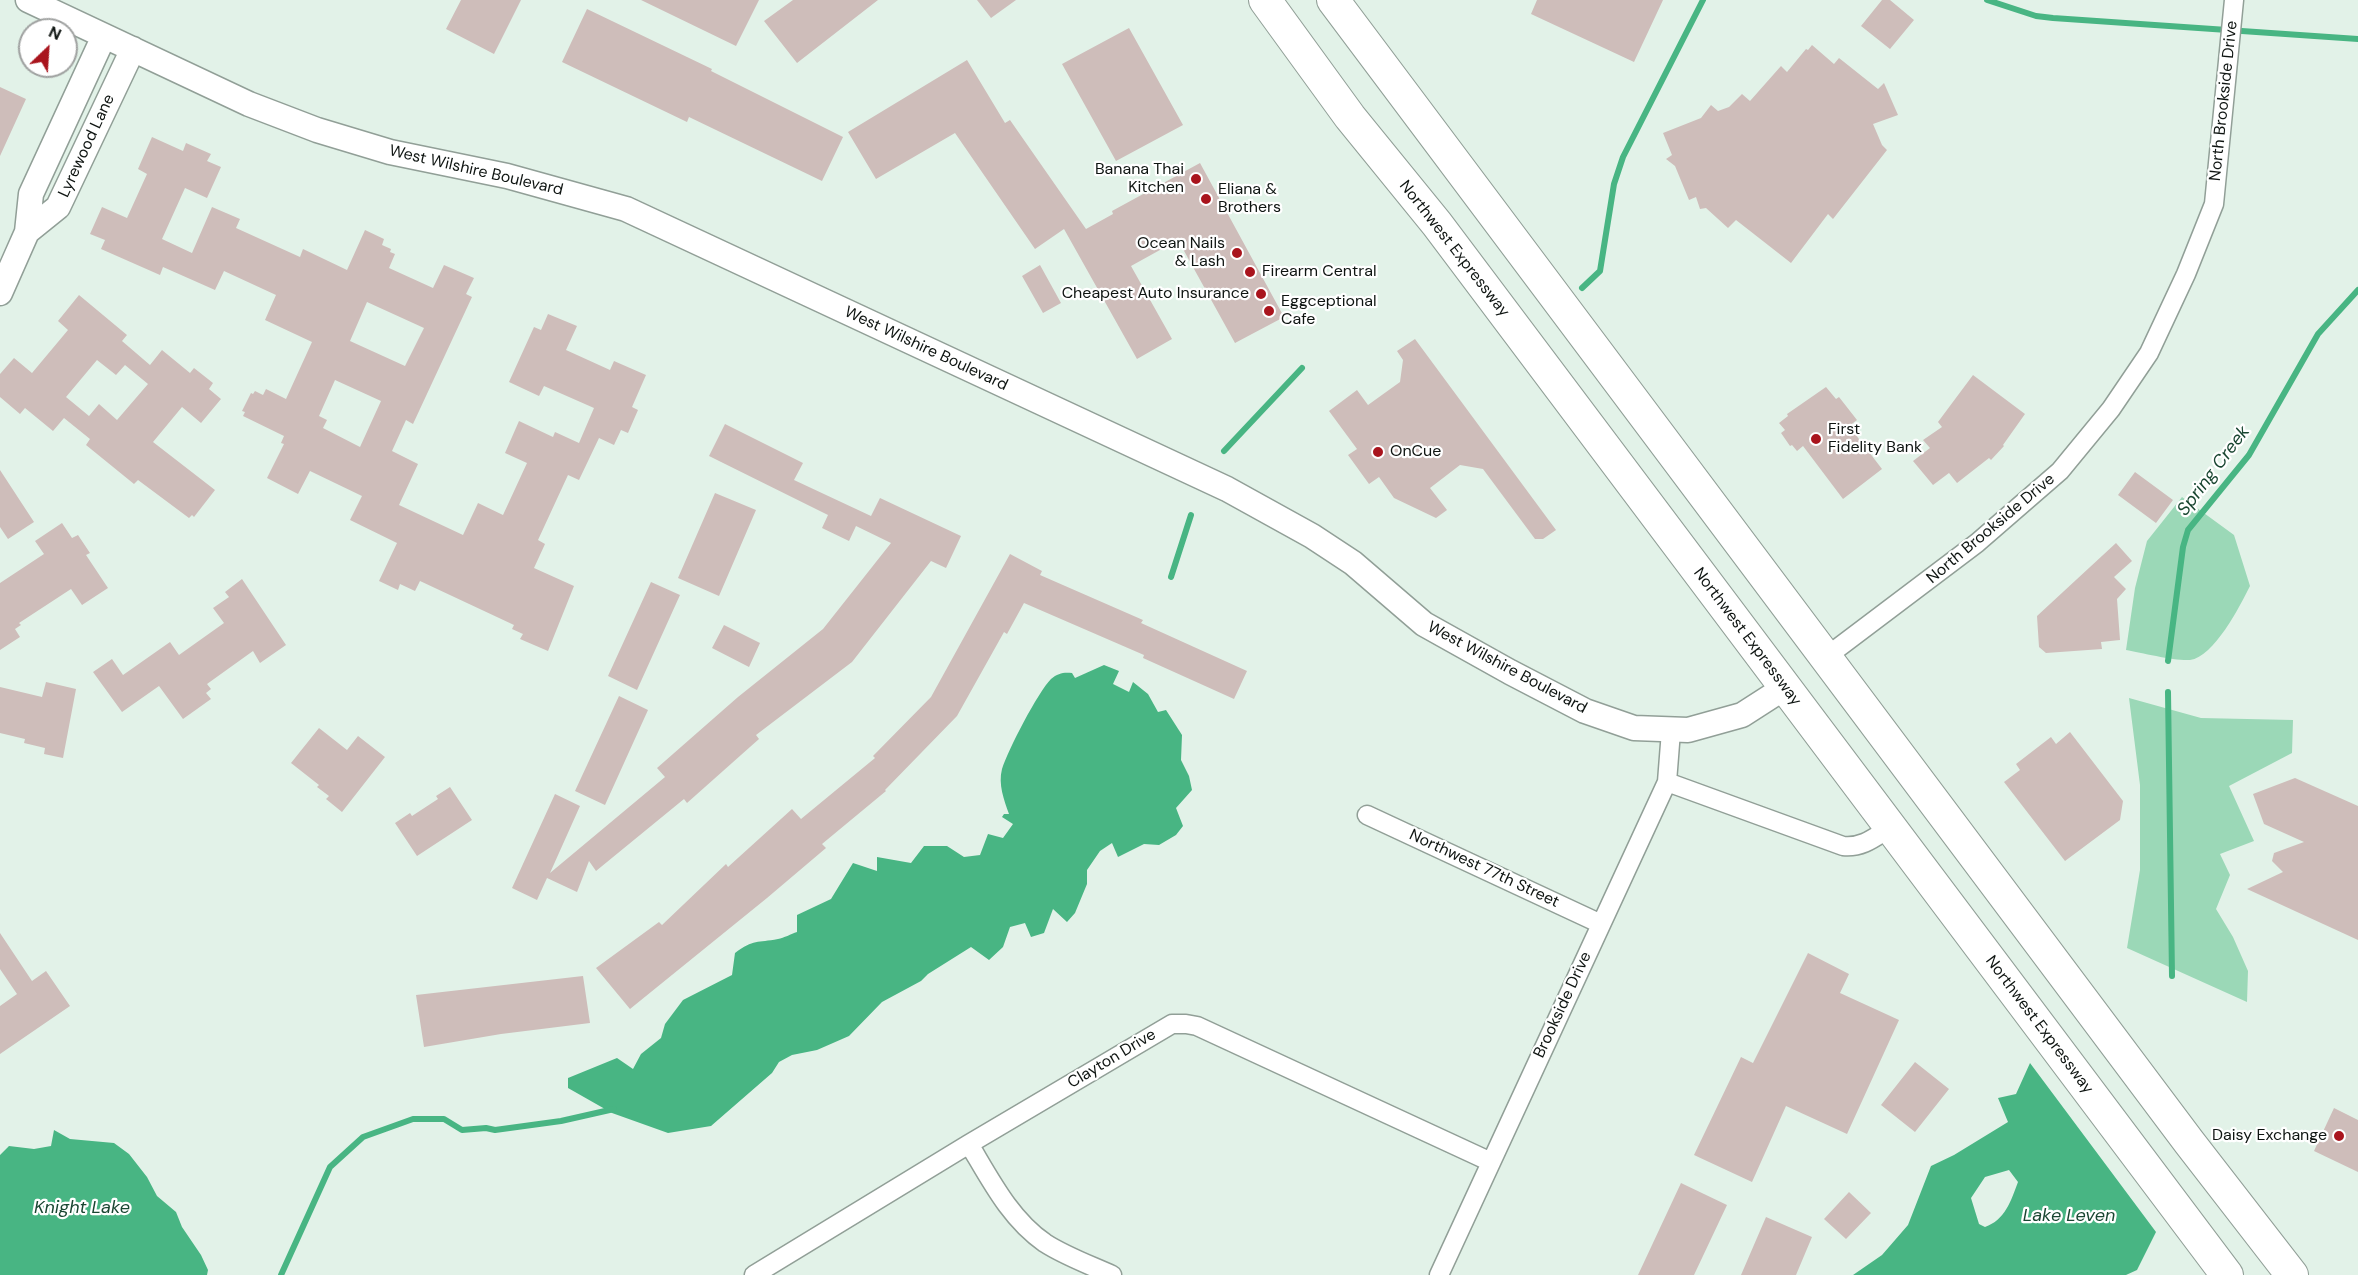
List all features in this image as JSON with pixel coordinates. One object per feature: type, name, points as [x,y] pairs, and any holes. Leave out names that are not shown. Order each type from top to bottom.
[{"type":"highway","name":"Northwest Expressway","points":[[1265,0],[1350,117],[1437,224],[2227,1275]]},
{"type":"highway","points":[[1333,0],[2189,1142],[2292,1275]]},
{"type":"highway","points":[[1784,688],[1826,657]]},
{"type":"main road","name":"West Wilshire Boulevard","points":[[28,0],[249,104],[317,130],[390,152],[559,189],[626,209],[1227,489],[1312,536],[1353,563],[1424,624],[1585,711],[1634,728],[1671,731],[1702,727],[1742,715],[1784,688]]},
{"type":"main road","name":"Lyrewood Lane","points":[[0,293],[27,232],[31,194],[104,36]]},
{"type":"main road","name":"Lyrewood Lane","points":[[27,232],[58,207],[133,49]]},
{"type":"street","name":"North Brookside Drive","points":[[1826,657],[1977,543],[2024,504],[2073,457],[2129,384],[2149,353],[2186,274],[2214,204],[2234,6]]},
{"type":"street","name":"Brookside Drive","points":[[1439,1275],[1667,782],[1671,731]]},
{"type":"street","points":[[1667,782],[1843,846],[1856,847],[1865,844],[1891,827]]},
{"type":"street","name":"Northwest 77th Street","points":[[1367,815],[1600,924]]},
{"type":"street","name":"Clayton Drive","points":[[754,1275],[1172,1024],[1197,1026],[1491,1162]]},
{"type":"street","points":[[969,1144],[1004,1201],[1029,1230],[1044,1242],[1112,1275]]},
{"type":"shaded area","points":[[2182,497],[2234,535],[2250,586],[2217,641],[2199,657],[2190,660],[2126,650],[2135,588],[2147,541]]},
{"type":"shaded area","points":[[2129,698],[2201,718],[2293,720],[2292,753],[2229,786],[2254,841],[2220,854],[2230,875],[2216,909],[2233,937],[2248,971],[2247,1002],[2127,948],[2140,870],[2140,785]]},
{"type":"water","points":[[1104,665],[1119,671],[1113,684],[1129,692],[1133,682],[1148,694],[1158,712],[1166,710],[1182,735],[1181,760],[1189,776],[1192,790],[1176,808],[1183,826],[1176,835],[1159,845],[1144,844],[1118,857],[1112,843],[1100,851],[1087,870],[1087,884],[1075,913],[1067,922],[1053,909],[1044,933],[1031,937],[1025,923],[1010,927],[1003,947],[989,960],[971,947],[928,974],[921,981],[882,1002],[849,1036],[817,1050],[792,1055],[779,1062],[772,1073],[711,1126],[668,1133],[612,1113],[568,1088],[568,1078],[617,1058],[633,1069],[641,1054],[661,1038],[665,1024],[683,1000],[732,975],[735,953],[751,943],[780,938],[797,932],[797,915],[831,899],[853,863],[877,871],[877,857],[911,863],[924,846],[947,846],[964,857],[980,855],[988,834],[1003,838],[1013,824],[1002,817],[1004,814],[1009,814],[1001,786],[1002,769],[1031,708],[1045,686],[1056,675],[1072,673],[1075,678]]},
{"type":"water","name":"Lake Leven","points":[[2030,1063],[2156,1232],[2137,1270],[2126,1275],[1853,1275],[1882,1255],[1908,1225],[1931,1166],[1954,1155],[2008,1122],[1998,1098],[2016,1094]],"holes":[[[2009,1170],[2018,1182],[2010,1203],[1998,1220],[1985,1227],[1979,1224],[1971,1198],[1985,1177]]]},
{"type":"water","name":"Knight Lake","points":[[54,1130],[70,1139],[114,1143],[129,1154],[147,1177],[157,1196],[176,1212],[182,1227],[201,1255],[208,1270],[207,1275],[0,1275],[0,1155],[9,1146],[34,1149],[51,1146]]},
{"type":"building","points":[[461,0],[521,0],[494,54],[446,29]]},
{"type":"building","points":[[641,0],[759,0],[736,46]]},
{"type":"building","points":[[793,0],[878,0],[797,63],[764,21]]},
{"type":"building","points":[[977,0],[1016,0],[991,18]]},
{"type":"building","points":[[1537,0],[1663,0],[1634,62],[1531,14]]},
{"type":"building","points":[[1882,0],[1890,0],[1914,20],[1890,49],[1861,26]]},
{"type":"building","points":[[587,9],[712,69],[711,71],[843,137],[822,181],[689,117],[687,122],[562,62]]},
{"type":"building","points":[[1129,28],[1183,125],[1116,161],[1062,64]]},
{"type":"building","points":[[1812,45],[1834,64],[1839,58],[1878,89],[1884,83],[1898,115],[1873,124],[1882,145],[1887,150],[1833,219],[1828,214],[1791,263],[1736,220],[1728,228],[1706,208],[1700,209],[1696,197],[1689,200],[1675,166],[1666,159],[1672,155],[1663,133],[1701,118],[1711,105],[1718,111],[1729,107],[1742,94],[1750,101],[1781,66],[1787,72]]},
{"type":"building","points":[[967,60],[1005,123],[1010,120],[1086,229],[1113,214],[1112,211],[1200,163],[1284,317],[1235,343],[1178,240],[1131,266],[1172,339],[1137,359],[1064,229],[1035,249],[955,133],[876,179],[848,132]]},
{"type":"building","points":[[0,87],[26,99],[0,156]]},
{"type":"building","points":[[152,137],[183,151],[186,143],[211,154],[207,161],[221,167],[207,198],[185,188],[162,239],[192,253],[212,207],[240,219],[236,228],[300,257],[303,249],[347,270],[365,230],[384,239],[382,245],[391,249],[390,252],[395,254],[389,268],[433,288],[444,265],[474,278],[466,294],[472,297],[413,424],[406,420],[392,451],[418,464],[399,505],[463,535],[478,503],[503,515],[527,463],[505,453],[519,421],[553,437],[555,432],[579,443],[594,408],[544,386],[539,396],[509,382],[534,327],[541,330],[548,314],[577,326],[566,350],[610,370],[614,361],[646,375],[632,407],[638,410],[628,433],[621,430],[614,445],[599,438],[579,480],[568,475],[538,540],[545,544],[534,568],[574,586],[548,651],[520,639],[523,634],[512,629],[514,625],[420,581],[415,591],[400,584],[398,590],[379,581],[397,543],[350,520],[362,496],[310,471],[298,494],[267,478],[284,444],[281,443],[284,436],[243,416],[245,412],[242,411],[251,393],[255,391],[263,395],[266,389],[286,399],[312,342],[265,320],[276,295],[224,271],[215,290],[163,267],[160,275],[101,249],[105,240],[90,234],[102,207],[127,218],[147,174],[138,169]],"holes":[[[367,302],[424,328],[405,366],[350,341]],[[335,380],[381,401],[360,447],[323,428],[327,420],[319,416]]]},
{"type":"building","points":[[1040,265],[1061,303],[1043,313],[1022,276]]},
{"type":"building","points":[[79,295],[127,335],[122,341],[150,365],[162,350],[190,373],[194,368],[213,383],[209,389],[221,399],[201,423],[182,407],[153,442],[215,490],[194,517],[192,515],[189,518],[138,480],[134,484],[86,445],[90,439],[64,418],[53,431],[25,408],[20,414],[0,397],[0,374],[14,358],[32,373],[68,330],[58,321]],"holes":[[[97,360],[116,375],[125,365],[148,384],[117,420],[99,404],[89,416],[66,397]]]},
{"type":"building","points":[[1415,339],[1556,530],[1543,539],[1535,539],[1483,469],[1460,465],[1430,488],[1447,510],[1436,518],[1394,498],[1379,477],[1369,484],[1348,455],[1357,449],[1329,411],[1357,390],[1368,405],[1400,382],[1403,360],[1397,351]]},
{"type":"building","points":[[1973,375],[2025,414],[2004,446],[1991,460],[1989,458],[1957,483],[1949,473],[1933,485],[1913,461],[1930,448],[1923,440],[1942,427],[1938,422]]},
{"type":"building","name":"First Fidelity Bank","points":[[1826,387],[1836,399],[1839,397],[1857,420],[1849,426],[1882,469],[1843,499],[1803,446],[1797,451],[1792,445],[1790,446],[1781,433],[1785,430],[1779,423],[1788,416],[1787,414]]},
{"type":"building","points":[[725,424],[803,463],[794,480],[871,516],[880,498],[961,536],[946,568],[931,561],[852,662],[756,735],[759,739],[687,803],[684,799],[596,871],[589,861],[577,892],[547,878],[537,900],[512,888],[555,794],[580,806],[550,873],[665,777],[657,768],[738,697],[823,629],[891,543],[856,526],[849,541],[822,528],[828,515],[709,456]]},
{"type":"building","points":[[0,470],[34,522],[8,539],[0,527]]},
{"type":"building","points":[[2135,472],[2173,500],[2156,523],[2118,495]]},
{"type":"building","points":[[715,493],[756,510],[719,596],[678,578]]},
{"type":"building","points":[[62,523],[72,538],[78,535],[90,553],[86,555],[108,588],[82,605],[71,589],[19,623],[21,625],[15,629],[20,637],[0,650],[0,583],[44,554],[35,541]]},
{"type":"building","points":[[2116,543],[2132,561],[2114,577],[2126,589],[2117,599],[2120,640],[2101,642],[2102,649],[2046,653],[2039,647],[2037,616]]},
{"type":"building","points":[[1010,554],[1042,571],[1040,575],[1143,620],[1141,623],[1247,671],[1234,699],[1143,658],[1144,655],[1024,603],[1007,634],[1004,632],[957,716],[886,791],[822,844],[826,848],[630,1009],[596,968],[659,922],[662,925],[726,864],[728,867],[792,809],[801,819],[875,758],[873,756],[931,697]]},
{"type":"building","points":[[242,579],[286,645],[260,663],[253,651],[207,684],[211,689],[206,693],[211,699],[183,719],[159,686],[122,712],[93,672],[112,659],[123,675],[170,642],[179,655],[224,623],[213,608],[229,597],[225,592]]},
{"type":"building","points":[[651,582],[680,595],[637,690],[608,676]]},
{"type":"building","points":[[724,625],[760,643],[749,667],[712,648]]},
{"type":"building","points":[[46,682],[76,689],[63,758],[44,754],[45,748],[24,743],[25,739],[0,733],[0,687],[42,697]]},
{"type":"building","points":[[619,696],[648,710],[605,805],[575,791]]},
{"type":"building","points":[[319,728],[347,750],[358,736],[385,757],[342,812],[326,799],[329,796],[317,787],[319,785],[291,763]]},
{"type":"building","points":[[2070,732],[2123,801],[2120,820],[2065,861],[2004,782],[2020,770],[2016,764],[2051,737],[2056,744]]},
{"type":"building","points":[[2295,778],[2358,806],[2358,940],[2247,889],[2283,872],[2272,861],[2274,853],[2304,842],[2264,824],[2253,794]]},
{"type":"building","points":[[450,787],[472,820],[417,856],[395,823],[410,813],[412,816],[438,799],[436,796]]},
{"type":"building","points":[[0,933],[32,981],[46,971],[70,1006],[0,1054],[0,1006],[17,994],[0,969]]},
{"type":"building","points":[[1808,953],[1849,974],[1840,993],[1899,1020],[1847,1134],[1786,1106],[1752,1182],[1694,1155],[1741,1057],[1753,1063]]},
{"type":"building","points":[[583,976],[590,1023],[501,1034],[424,1047],[416,995]]},
{"type":"building","points":[[1915,1062],[1949,1089],[1915,1132],[1881,1105]]},
{"type":"building","name":"Daisy Exchange","points":[[2334,1108],[2358,1120],[2358,1172],[2314,1151]]},
{"type":"building","points":[[1681,1183],[1727,1205],[1694,1275],[1638,1275]]},
{"type":"building","points":[[1849,1192],[1871,1213],[1846,1239],[1824,1219]]},
{"type":"building","points":[[1766,1217],[1812,1237],[1796,1275],[1741,1275]]},
{"type":"waterway","points":[[1582,288],[1600,271],[1614,184],[1623,157],[1703,0]]},
{"type":"waterway","points":[[1987,0],[2036,16],[2053,18],[2358,39]]},
{"type":"waterway","name":"Spring Creek","points":[[2168,661],[2183,547],[2188,530],[2249,455],[2318,334],[2358,290]]},
{"type":"waterway","points":[[1224,451],[1302,368]]},
{"type":"waterway","points":[[1171,577],[1191,515]]},
{"type":"waterway","name":"Spring Creek","points":[[2168,692],[2172,976]]},
{"type":"waterway","points":[[281,1275],[330,1167],[363,1137],[413,1119],[444,1119],[462,1130],[486,1128],[495,1130],[561,1121],[614,1109]]},
{"type":"place","name":"Banana Thai Kitchen","points":[[1196,179]]},
{"type":"place","name":"Eliana & Brothers","points":[[1206,199]]},
{"type":"place","name":"Ocean Nails & Lash","points":[[1237,253]]},
{"type":"place","name":"Firearm Central","points":[[1250,272]]},
{"type":"place","name":"Cheapest Auto Insurance","points":[[1261,294]]},
{"type":"place","name":"Eggceptional Cafe","points":[[1269,311]]},
{"type":"place","name":"First Fidelity Bank","points":[[1816,439]]},
{"type":"place","name":"OnCue","points":[[1378,452]]},
{"type":"place","name":"Daisy Exchange","points":[[2339,1136]]}]
